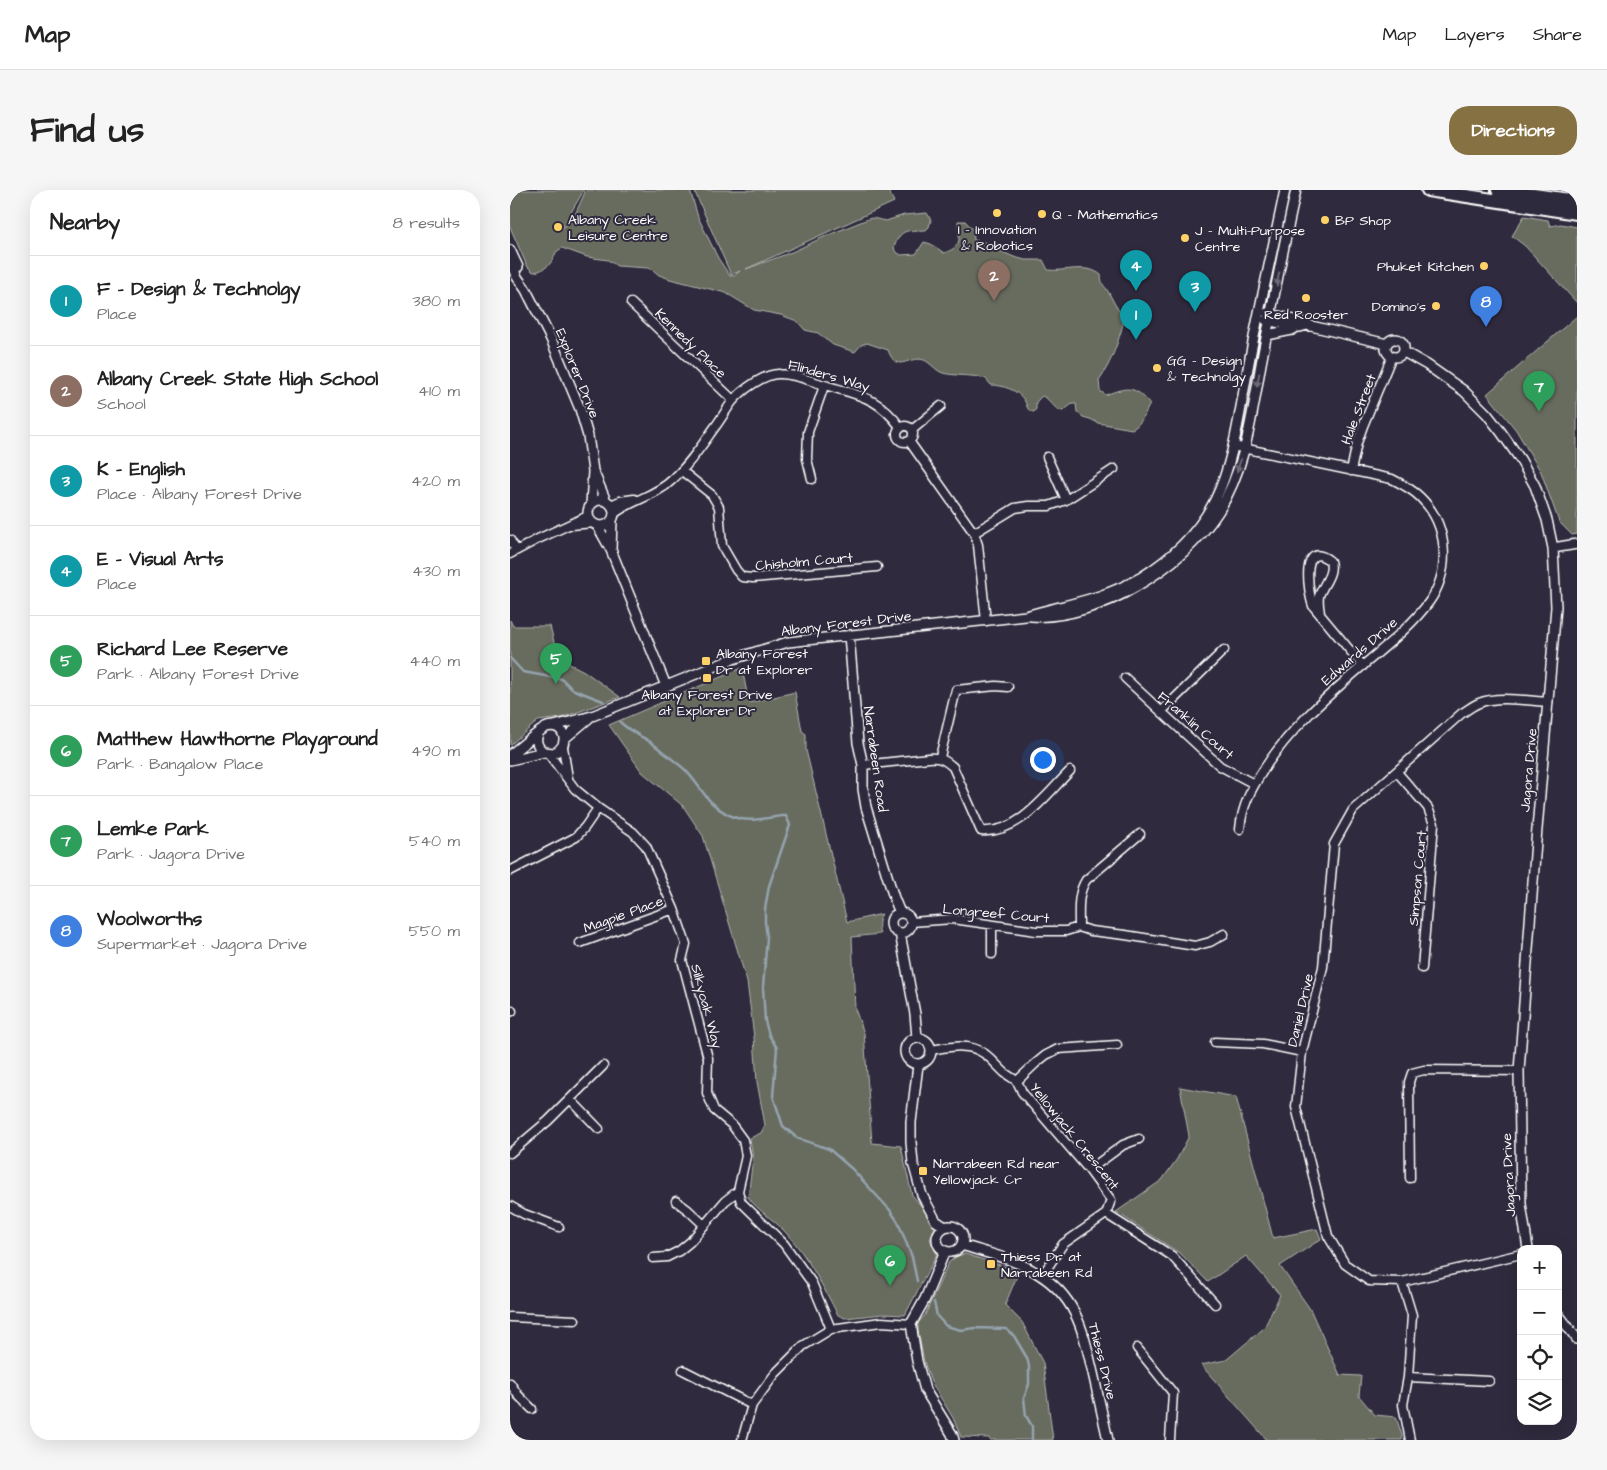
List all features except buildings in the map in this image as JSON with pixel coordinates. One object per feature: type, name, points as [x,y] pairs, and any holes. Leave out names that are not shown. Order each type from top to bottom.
[{"type":"highway","points":[[1428,190],[1577,213]]},
{"type":"highway","points":[[1498,190],[1577,201]]},
{"type":"street","name":"Albany Forest Drive","points":[[554,726],[592,716],[733,658],[775,645],[802,640],[1026,616],[1107,594],[1140,578],[1187,540],[1204,519],[1216,499],[1224,478],[1233,446],[1284,190]]},
{"type":"street","name":"Albany Forest Drive","points":[[1026,616],[1045,618],[1102,603],[1124,594],[1162,571],[1180,556],[1205,531],[1218,511],[1230,491],[1245,448],[1296,190]]},
{"type":"street","name":"Explorer Drive","points":[[510,250],[522,274],[526,290]]},
{"type":"street","name":"Explorer Drive","points":[[510,262],[526,290],[565,371],[580,409],[588,436],[593,470],[590,505]]},
{"type":"street","name":"Kennedy Place","points":[[631,303],[733,400]]},
{"type":"street","points":[[1259,315],[1302,322],[1302,326]]},
{"type":"street","points":[[1267,336],[1302,326],[1387,344]]},
{"type":"street","points":[[1392,340],[1400,340],[1404,346],[1404,352],[1400,356],[1392,356],[1387,351],[1387,344],[1392,340]]},
{"type":"street","name":"Jagora Drive","points":[[1404,352],[1427,365],[1464,391],[1488,414],[1520,459],[1535,486],[1547,520],[1553,548],[1556,607],[1519,1071],[1520,1204],[1527,1245]]},
{"type":"street","name":"Hale Street","points":[[1351,471],[1362,426],[1392,356]]},
{"type":"street","name":"Flinders Way","points":[[613,517],[622,508],[661,489],[682,471],[716,427],[733,400],[756,381],[779,373],[800,377],[873,400],[886,409],[901,428]]},
{"type":"street","points":[[812,479],[807,458],[808,432],[824,386]]},
{"type":"street","points":[[912,430],[940,406]]},
{"type":"street","points":[[909,441],[904,442],[898,438],[898,432],[901,428],[906,427],[912,430]]},
{"type":"street","points":[[909,441],[913,435],[912,430]]},
{"type":"street","points":[[909,441],[974,533],[978,545],[986,621]]},
{"type":"street","name":"Edwards Drive","points":[[1233,446],[1392,479],[1408,487],[1431,510],[1438,524],[1444,546],[1442,576],[1428,603],[1390,644],[1332,692],[1276,751],[1254,784],[1242,813],[1240,829]]},
{"type":"street","points":[[1046,457],[1066,500]]},
{"type":"street","points":[[974,533],[1015,508],[1049,506],[1066,500],[1114,469]]},
{"type":"street","name":"Explorer Drive","points":[[593,470],[609,503]]},
{"type":"street","name":"Chisholm Court","points":[[682,471],[712,495],[719,508],[722,546],[742,577],[753,578],[877,567]]},
{"type":"street","name":"Flinders Way","points":[[609,503],[641,498]]},
{"type":"street","points":[[610,550],[613,517],[609,503],[598,500],[590,505],[593,521],[610,550],[666,686]]},
{"type":"street","points":[[510,540],[513,552],[568,525],[593,521],[605,525],[613,517]]},
{"type":"street","points":[[1553,548],[1577,544]]},
{"type":"street","points":[[1320,613],[1318,603],[1320,595],[1330,575],[1332,566],[1330,561],[1314,556],[1309,560],[1308,566],[1312,606],[1320,613],[1363,666]]},
{"type":"street","name":"Narrabeen Road","points":[[849,635],[858,743],[863,765],[863,789],[866,807],[900,913]]},
{"type":"street","points":[[1161,712],[1224,650]]},
{"type":"street","name":"Franklin Court","points":[[1124,678],[1220,766],[1254,784]]},
{"type":"street","points":[[940,757],[956,690],[996,686],[1008,687]]},
{"type":"street","name":"Daniel Drive","points":[[1517,1255],[1402,1282],[1369,1281],[1345,1264],[1328,1236],[1296,1107],[1302,1052],[1323,967],[1334,844],[1353,810],[1462,713],[1479,703],[1488,700],[1548,702]]},
{"type":"street","name":"Albany Forest Drive","points":[[564,743],[592,716]]},
{"type":"street","points":[[510,755],[545,727],[554,726],[562,731],[568,780]]},
{"type":"street","points":[[538,734],[538,746],[546,753]]},
{"type":"street","points":[[510,760],[557,752],[564,743]]},
{"type":"street","name":"Silkyoak Way","points":[[546,753],[575,790],[633,832],[641,839],[649,851],[674,909],[686,944],[682,960],[708,1058],[707,1092],[714,1110],[732,1125],[743,1140],[746,1156],[738,1191]]},
{"type":"street","points":[[863,765],[940,757],[953,767],[981,831],[992,832],[1021,820],[1070,771]]},
{"type":"street","name":"Simpson Court","points":[[1397,772],[1428,808],[1434,824],[1422,968]]},
{"type":"street","points":[[510,871],[576,837],[598,808]]},
{"type":"street","points":[[1079,927],[1079,898],[1086,880],[1140,834]]},
{"type":"street","name":"Magpie Place","points":[[580,943],[674,909]]},
{"type":"street","points":[[900,913],[906,914],[911,922],[910,929],[900,933],[894,931],[891,925],[893,918],[900,913]]},
{"type":"street","name":"Longreef Court","points":[[911,922],[953,919],[1036,931],[1066,931],[1079,927],[1091,931],[1194,946],[1210,942],[1224,934]]},
{"type":"street","points":[[992,925],[992,954]]},
{"type":"street","points":[[900,933],[915,1014],[917,1038]]},
{"type":"street","points":[[917,1038],[925,1040],[931,1050],[929,1059],[918,1065],[910,1062],[904,1051],[910,1041],[917,1038]]},
{"type":"street","points":[[1215,1042],[1263,1044],[1302,1052]]},
{"type":"street","points":[[1017,1081],[1046,1055],[1058,1049],[1117,1044]]},
{"type":"street","name":"Yellowjack Crescent","points":[[931,1050],[959,1046],[974,1048],[986,1054],[1006,1074],[1017,1081],[1022,1092],[1089,1170],[1111,1200],[1106,1214]]},
{"type":"street","points":[[918,1065],[911,1122],[913,1164],[926,1204],[936,1221],[945,1227]]},
{"type":"street","points":[[510,1153],[542,1127],[603,1066]]},
{"type":"street","points":[[1410,1178],[1409,1082],[1412,1073],[1424,1070],[1519,1071]]},
{"type":"street","points":[[570,1099],[599,1129]]},
{"type":"street","points":[[1089,1170],[1123,1145],[1139,1139]]},
{"type":"street","points":[[653,1258],[667,1257],[679,1251],[690,1242],[724,1201],[738,1191],[741,1202],[784,1244],[812,1283],[831,1329]]},
{"type":"street","points":[[676,1201],[704,1225]]},
{"type":"street","points":[[510,1206],[524,1214],[559,1227]]},
{"type":"street","points":[[1042,1276],[1064,1244],[1106,1214],[1172,1256],[1215,1304]]},
{"type":"street","points":[[954,1226],[963,1235],[962,1245],[954,1251],[945,1250],[938,1242],[939,1232],[945,1227],[954,1226]]},
{"type":"street","name":"Thiess Drive","points":[[962,1245],[1017,1264],[1042,1276],[1066,1298],[1081,1324],[1108,1440]]},
{"type":"street","points":[[945,1250],[925,1299],[911,1324],[925,1390],[954,1440]]},
{"type":"street","points":[[1402,1282],[1412,1315],[1408,1377],[1403,1405],[1410,1440]]},
{"type":"street","points":[[510,1317],[575,1320]]},
{"type":"street","points":[[1562,1319],[1577,1339]]},
{"type":"street","points":[[742,1440],[752,1405],[775,1374],[802,1346],[831,1329],[880,1322],[911,1324]]},
{"type":"street","points":[[1137,1348],[1173,1393],[1170,1440]]},
{"type":"street","points":[[683,1370],[752,1405]]},
{"type":"street","points":[[1408,1377],[1489,1381]]},
{"type":"street","points":[[510,1383],[518,1395],[532,1409]]},
{"type":"green space","points":[[510,190],[584,190],[562,228],[572,221],[586,190],[690,190],[698,217],[718,258],[730,276],[734,276],[740,271],[731,275],[694,190],[888,190],[894,202],[746,269],[792,252],[868,219],[886,221],[904,215],[927,213],[931,220],[929,227],[926,230],[906,231],[903,233],[894,247],[895,251],[901,255],[916,254],[924,242],[931,244],[944,253],[958,244],[958,221],[965,221],[973,229],[974,240],[988,243],[1014,257],[1025,260],[1043,260],[1048,270],[1089,269],[1101,275],[1103,284],[1124,317],[1124,321],[1111,359],[1099,380],[1100,391],[1106,395],[1120,390],[1131,389],[1140,394],[1150,404],[1140,422],[1132,429],[1098,423],[1083,417],[1077,412],[1076,404],[1072,404],[1063,411],[1060,410],[1042,396],[1036,402],[1034,412],[1028,409],[1018,393],[1005,387],[991,385],[986,379],[943,373],[924,360],[918,359],[899,363],[891,357],[888,350],[867,343],[861,345],[855,352],[833,345],[818,333],[805,330],[797,321],[781,315],[754,310],[726,293],[670,279],[648,268],[617,266],[608,260],[587,257],[562,248],[556,252],[548,266],[533,272],[527,266],[510,227]]},
{"type":"green space","points":[[1524,216],[1548,220],[1550,226],[1561,224],[1577,227],[1577,303],[1525,246],[1512,236]]},
{"type":"green space","points":[[1577,316],[1577,534],[1572,535],[1559,522],[1541,472],[1516,430],[1487,394]]},
{"type":"green space","points":[[510,620],[513,626],[550,626],[558,658],[584,671],[620,697],[561,718],[538,721],[510,745]]},
{"type":"green space","points":[[742,668],[749,703],[795,692],[802,731],[806,734],[806,750],[847,922],[882,914],[879,924],[880,934],[852,937],[855,1009],[864,1033],[872,1143],[901,1146],[912,1195],[938,1225],[930,1239],[937,1254],[905,1315],[883,1314],[845,1318],[838,1315],[815,1273],[795,1243],[748,1197],[753,1158],[750,1138],[761,1133],[765,1125],[757,1082],[747,982],[703,836],[683,806],[642,772],[609,725]]},
{"type":"green space","points":[[1180,1087],[1236,1097],[1273,1238],[1317,1229],[1321,1239],[1280,1266],[1310,1309],[1340,1375],[1361,1376],[1359,1396],[1375,1415],[1396,1417],[1402,1440],[1267,1440],[1201,1365],[1226,1360],[1264,1328],[1280,1295],[1246,1256],[1208,1282],[1181,1254],[1116,1212],[1162,1180],[1177,1159],[1189,1136]]},
{"type":"green space","points":[[965,1254],[1019,1271],[1005,1305],[1022,1322],[1043,1363],[1053,1440],[990,1440],[989,1438],[961,1437],[953,1418],[931,1382],[924,1362],[918,1323],[925,1315],[949,1262],[957,1256]]},
{"type":"waterway","points":[[510,658],[523,672],[562,679],[572,689],[603,701]]},
{"type":"waterway","points":[[620,722],[652,743],[682,767],[711,802],[728,815],[744,820],[786,816],[790,825],[769,886],[765,909],[767,937],[763,987],[765,1021],[769,1035],[777,1048],[773,1096],[783,1126],[797,1138],[829,1149],[852,1169],[890,1210],[898,1222],[912,1257],[917,1281]]},
{"type":"waterway","points":[[934,1302],[937,1316],[946,1326],[961,1330],[975,1328],[1006,1329],[1014,1336],[1027,1358],[1029,1366],[1029,1384],[1024,1398],[1026,1416],[1032,1426],[1032,1440]]},
{"type":"place","name":"I - Innovation & Robotics","points":[[997,213]]},
{"type":"place","name":"Q - Mathematics","points":[[1042,214]]},
{"type":"place","name":"BP Shop","points":[[1325,220]]},
{"type":"place","name":"Albany Creek Leisure Centre","points":[[558,227]]},
{"type":"place","name":"J - Multi-Purpose Centre","points":[[1185,238]]},
{"type":"place","name":"Phuket Kitchen","points":[[1484,266]]},
{"type":"place","name":"E - Visual Arts","points":[[1136,291]]},
{"type":"place","name":"Red Rooster","points":[[1306,298]]},
{"type":"place","name":"Albany Creek State High School","points":[[994,301]]},
{"type":"place","name":"Domino's","points":[[1436,306]]},
{"type":"place","name":"K - English","points":[[1195,312]]},
{"type":"place","name":"Woolworths","points":[[1486,327]]},
{"type":"place","name":"F - Design & Technolgy","points":[[1136,340]]},
{"type":"place","name":"GG - Design & Technolgy","points":[[1157,368]]},
{"type":"place","name":"Lemke Park","points":[[1539,412]]},
{"type":"place","name":"Albany Forest Dr at Explorer","points":[[706,661]]},
{"type":"place","name":"Albany Forest Drive at Explorer Dr","points":[[707,678]]},
{"type":"place","name":"Richard Lee Reserve","points":[[556,684]]},
{"type":"place","name":"Narrabeen Rd near Yellowjack Cr","points":[[923,1171]]},
{"type":"place","name":"Thiess Dr at Narrabeen Rd","points":[[991,1264]]},
{"type":"place","name":"Matthew Hawthorne Playground","points":[[890,1286]]}]
